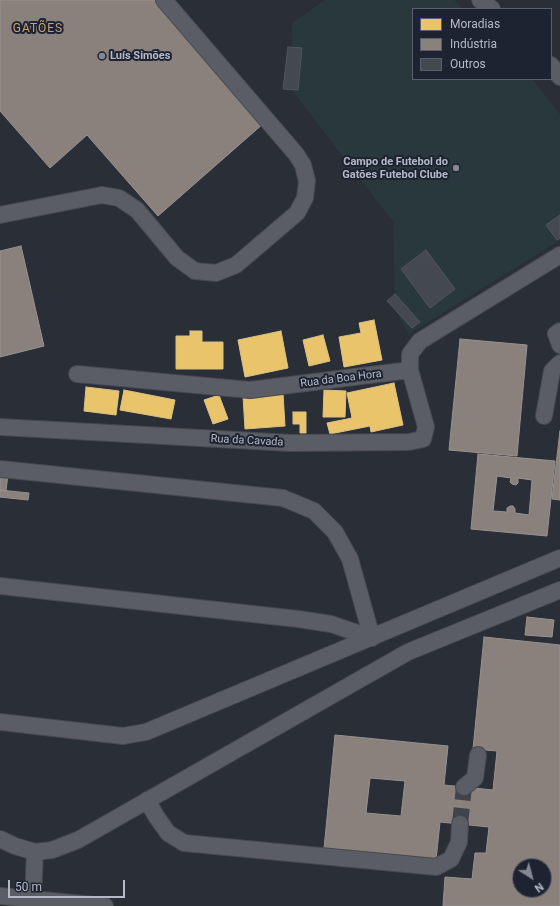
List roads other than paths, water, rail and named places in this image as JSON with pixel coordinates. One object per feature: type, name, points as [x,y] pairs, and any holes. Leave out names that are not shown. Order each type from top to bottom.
[{"type":"street","points":[[0,215],[102,195],[119,198],[137,210],[177,258],[195,271],[216,273],[236,265],[297,213],[305,198],[307,181],[303,165],[296,154],[164,0]]},
{"type":"street","points":[[480,0],[491,8]]},
{"type":"street","points":[[552,66],[560,77]]},
{"type":"street","points":[[410,370],[410,354],[420,341],[560,255]]},
{"type":"street","points":[[560,331],[556,334],[560,344]]},
{"type":"street","points":[[544,416],[552,371],[560,364]]},
{"type":"street","name":"Rua da Boa Hora","points":[[77,374],[250,390],[410,370]]},
{"type":"street","name":"Rua da Cavada","points":[[0,427],[291,443],[409,442],[423,439],[426,427],[410,370]]},
{"type":"street","points":[[0,469],[283,498],[314,511],[335,532],[350,559],[372,638]]},
{"type":"street","points":[[0,722],[123,736],[146,732],[560,558]]},
{"type":"street","points":[[0,586],[298,619],[331,624],[372,638]]},
{"type":"street","points":[[0,839],[14,846],[35,852],[52,850],[78,840],[408,652],[560,590]]},
{"type":"street","points":[[464,787],[475,778],[478,756]]},
{"type":"street","points":[[148,800],[156,816],[168,833],[184,843],[436,867],[451,859],[459,842],[460,824]]},
{"type":"street","points":[[33,899],[35,852]]},
{"type":"street","points":[[0,896],[105,906]]},
{"type":"tunnel","points":[[460,824],[464,787]]},
{"type":"place","name":"Luís Simões","points":[[102,56]]},
{"type":"place","name":"Campo de Futebol do Gatões Futebol Clube","points":[[456,168]]},
{"type":"district","name":"GATÕES","points":[[38,29]]}]
